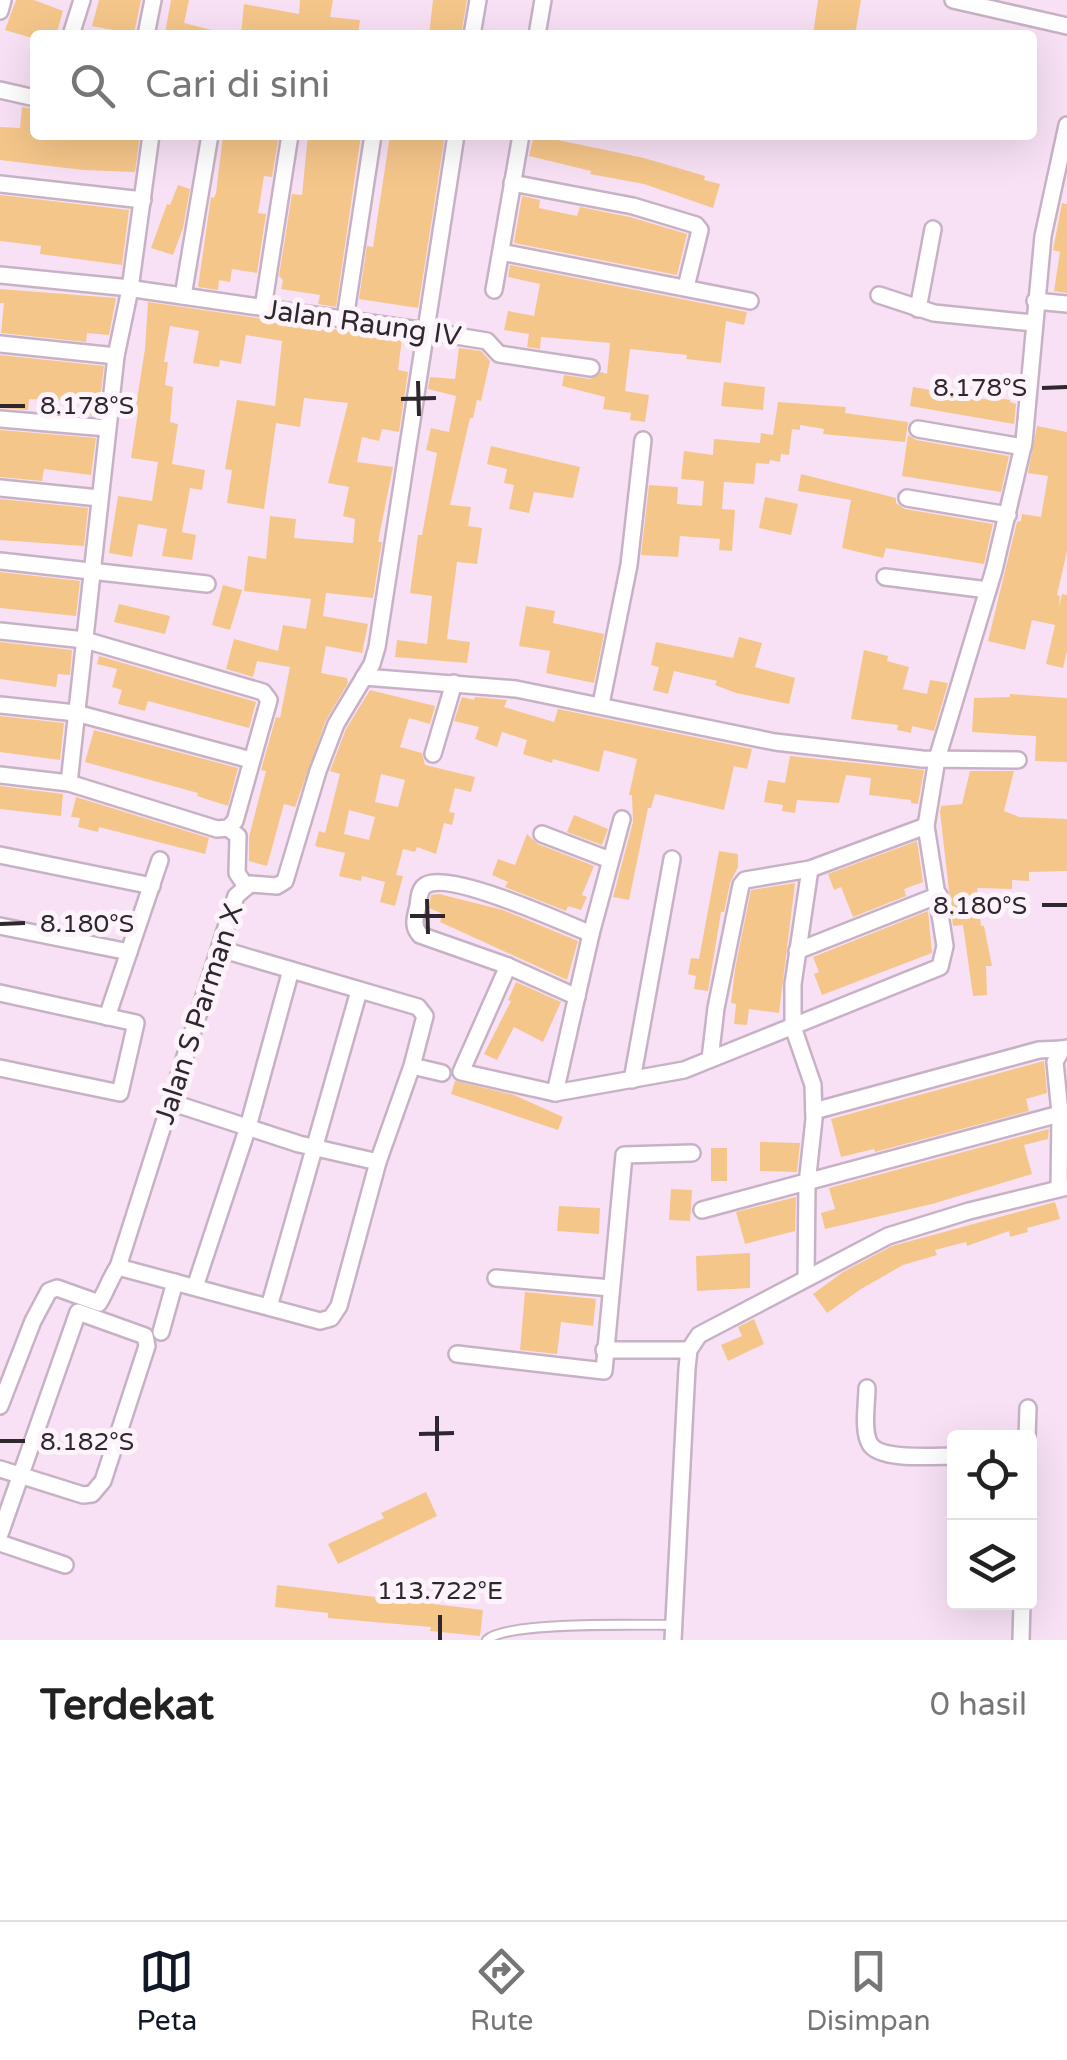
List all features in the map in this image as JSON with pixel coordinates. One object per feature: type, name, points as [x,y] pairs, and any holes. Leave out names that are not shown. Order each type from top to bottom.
[{"type":"street","points":[[0,11],[3,0]]},
{"type":"street","points":[[72,30],[82,0]]},
{"type":"street","points":[[147,30],[153,0]]},
{"type":"street","points":[[473,30],[478,0]]},
{"type":"street","points":[[538,30],[543,0]]},
{"type":"street","points":[[953,0],[1067,26]]},
{"type":"street","points":[[0,90],[30,97]]},
{"type":"street","points":[[508,966],[461,1072],[556,1093],[684,1070],[939,968],[945,946],[926,826],[937,760],[988,590],[1024,446],[1043,236],[1067,125]]},
{"type":"street","points":[[69,783],[116,356],[130,289],[150,140]]},
{"type":"street","points":[[183,296],[209,140]]},
{"type":"street","points":[[263,308],[289,140]]},
{"type":"street","points":[[346,320],[372,140]]},
{"type":"street","name":"Jalan S Parman X","points":[[0,1406],[46,1294],[57,1288],[99,1303],[118,1267],[236,896],[245,886],[278,886],[288,876],[318,770],[336,724],[377,647],[455,140]]},
{"type":"street","points":[[494,290],[520,140]]},
{"type":"street","points":[[512,183],[633,206],[696,225],[700,239],[686,287]]},
{"type":"street","points":[[0,184],[143,200]]},
{"type":"street","points":[[918,309],[933,229]]},
{"type":"street","points":[[501,252],[750,301]]},
{"type":"street","name":"Jalan Raung IV","points":[[0,275],[130,289],[426,331],[487,341],[499,354],[590,368]]},
{"type":"street","points":[[879,295],[952,316],[1033,323]]},
{"type":"street","points":[[1035,301],[1067,304]]},
{"type":"street","points":[[0,344],[116,356]]},
{"type":"street","points":[[0,419],[107,428]]},
{"type":"street","points":[[918,429],[1024,446]]},
{"type":"street","points":[[600,704],[629,565],[642,440]]},
{"type":"street","points":[[0,488],[99,498]]},
{"type":"street","points":[[907,498],[1008,515]]},
{"type":"street","points":[[0,561],[207,584]]},
{"type":"street","points":[[885,578],[988,590]]},
{"type":"street","points":[[0,631],[84,640],[266,692],[269,704],[234,821],[228,828]]},
{"type":"street","points":[[364,677],[516,689],[775,742],[937,760],[1018,760]]},
{"type":"street","points":[[433,754],[454,683]]},
{"type":"street","points":[[0,705],[76,714],[251,760]]},
{"type":"street","points":[[0,775],[69,783],[217,829],[228,828],[238,836],[238,874],[245,886]]},
{"type":"street","points":[[556,1093],[591,934],[622,819]]},
{"type":"street","points":[[710,1059],[716,1008],[741,885],[752,878],[810,869],[926,826]]},
{"type":"street","points":[[542,834],[610,860]]},
{"type":"street","points":[[0,856],[152,886]]},
{"type":"street","points":[[632,1080],[672,859]]},
{"type":"street","points":[[107,1016],[160,860]]},
{"type":"street","points":[[806,1277],[813,1086],[793,1026],[797,951],[810,869]]},
{"type":"street","points":[[577,998],[508,966],[418,933],[414,922],[424,886],[456,882],[591,934]]},
{"type":"street","points":[[797,951],[939,895]]},
{"type":"street","points":[[0,926],[129,952]]},
{"type":"street","points":[[118,1267],[320,1320],[330,1318],[340,1306],[378,1162],[425,1020],[423,1011],[220,949]]},
{"type":"street","points":[[196,1287],[248,1127],[291,970]]},
{"type":"street","points":[[268,1307],[360,991]]},
{"type":"street","points":[[0,994],[136,1022],[120,1094],[0,1068]]},
{"type":"street","points":[[814,1110],[1038,1050],[1064,1049]]},
{"type":"street","points":[[674,1632],[689,1350],[699,1336],[888,1236],[1063,1188],[1063,1113],[1055,1062],[1064,1049]]},
{"type":"street","points":[[412,1066],[442,1073]]},
{"type":"street","points":[[170,1102],[314,1148],[378,1162]]},
{"type":"street","points":[[702,1210],[1063,1113]]},
{"type":"street","points":[[457,1354],[604,1370],[624,1154],[692,1152]]},
{"type":"street","points":[[496,1278],[612,1288]]},
{"type":"street","points":[[162,1332],[176,1282]]},
{"type":"street","points":[[0,1469],[20,1475],[83,1495],[92,1494],[103,1481],[148,1346],[145,1336],[78,1312],[20,1475],[0,1534]]},
{"type":"street","points":[[604,1350],[689,1350]]},
{"type":"street","points":[[867,1388],[871,1447],[884,1455],[947,1456]]},
{"type":"street","points":[[1027,1430],[1028,1408]]},
{"type":"street","points":[[0,1543],[65,1565]]},
{"type":"street","points":[[1021,1640],[1022,1610]]},
{"type":"lane","points":[[487,1640],[497,1632],[544,1628],[674,1632]]},
{"type":"building","points":[[16,0],[34,0],[63,11],[57,30],[30,30],[30,38],[5,30]]},
{"type":"building","points":[[99,0],[141,0],[135,30],[92,26]]},
{"type":"building","points":[[171,0],[189,0],[184,23],[212,30],[166,30]]},
{"type":"building","points":[[300,0],[333,0],[330,17],[360,20],[359,30],[241,30],[244,4],[299,14]]},
{"type":"building","points":[[433,0],[467,0],[462,30],[430,30]]},
{"type":"building","points":[[818,0],[861,0],[856,30],[814,30]]},
{"type":"building","points":[[22,107],[30,108],[30,140],[139,140],[135,172],[0,160],[0,127],[20,128]]},
{"type":"building","points":[[222,140],[278,140],[272,177],[264,176],[258,213],[266,214],[257,273],[232,269],[230,282],[219,280],[218,290],[198,287],[211,197],[216,193]]},
{"type":"building","points":[[308,140],[360,140],[336,307],[318,304],[320,295],[281,289],[283,280],[279,276],[292,194],[302,195]]},
{"type":"building","points":[[389,140],[444,140],[418,308],[359,299],[367,246],[373,247]]},
{"type":"building","points":[[533,140],[558,140],[644,158],[720,184],[713,208],[644,184],[590,174],[591,171],[529,156]]},
{"type":"building","points":[[178,185],[190,189],[173,255],[151,248]]},
{"type":"building","points":[[0,195],[129,210],[122,265],[40,254],[41,246],[0,241]]},
{"type":"building","points":[[522,196],[540,200],[539,208],[577,216],[580,207],[687,234],[677,275],[514,243]]},
{"type":"building","points":[[1062,203],[1067,204],[1067,293],[1054,291],[1060,252],[1064,253],[1053,250]]},
{"type":"building","points":[[510,265],[747,312],[744,325],[726,321],[721,363],[630,349],[625,391],[649,395],[645,422],[630,420],[631,413],[603,409],[605,397],[562,386],[564,375],[590,379],[601,372],[607,374],[610,343],[541,337],[540,349],[527,347],[529,334],[504,330],[508,311],[534,316],[540,284],[508,277]]},
{"type":"building","points":[[0,289],[116,298],[109,335],[87,333],[86,342],[1,333],[4,303],[0,303]]},
{"type":"building","points":[[148,302],[402,339],[398,370],[408,372],[399,432],[382,429],[379,441],[362,437],[357,462],[393,467],[378,542],[382,542],[373,598],[326,593],[323,616],[368,624],[362,653],[326,646],[321,673],[347,678],[348,683],[326,720],[295,807],[284,804],[267,866],[249,861],[249,837],[266,771],[261,770],[276,717],[280,718],[290,667],[257,661],[253,677],[226,669],[234,639],[278,651],[283,625],[306,629],[311,599],[244,591],[248,556],[266,559],[270,516],[296,519],[294,538],[353,543],[355,519],[343,516],[349,487],[328,483],[348,403],[304,398],[300,427],[276,423],[264,509],[227,503],[232,470],[225,469],[237,400],[275,406],[282,341],[246,335],[241,364],[220,360],[219,367],[193,363],[199,331],[170,326],[165,385],[173,387],[170,422],[178,424],[172,464],[205,470],[202,490],[190,488],[182,532],[196,535],[192,560],[162,556],[167,529],[138,524],[132,557],[109,553],[118,496],[152,501],[158,462],[131,458]]},
{"type":"building","points":[[459,348],[481,351],[490,361],[481,401],[477,400],[470,418],[450,505],[471,507],[468,526],[482,528],[477,564],[457,562],[447,639],[470,642],[467,663],[395,657],[397,640],[427,644],[432,596],[410,593],[418,535],[422,535],[437,453],[426,450],[431,428],[449,432],[456,396],[428,389],[430,377],[455,379]]},
{"type":"building","points":[[0,355],[104,366],[98,416],[84,415],[85,403],[56,400],[29,399],[28,410],[0,408]]},
{"type":"building","points":[[724,382],[765,387],[763,410],[721,406]]},
{"type":"building","points":[[913,387],[1010,400],[1016,404],[1014,424],[910,406]]},
{"type":"building","points":[[778,402],[846,407],[845,413],[908,422],[905,442],[823,434],[824,429],[800,425],[800,430],[792,429],[789,455],[781,454],[780,462],[756,463],[754,484],[724,482],[722,509],[735,510],[732,551],[719,550],[720,539],[680,536],[678,557],[641,555],[649,485],[678,487],[677,504],[702,506],[704,481],[681,479],[684,451],[713,455],[714,439],[760,443],[761,433],[773,435]]},
{"type":"building","points":[[1037,426],[1067,432],[1067,551],[1057,595],[1059,608],[1062,594],[1067,595],[1067,651],[1063,668],[1046,664],[1055,625],[1032,620],[1025,650],[988,641],[1017,522],[1022,514],[1041,517],[1048,476],[1028,473]]},
{"type":"building","points":[[0,430],[96,438],[91,475],[44,469],[42,481],[0,477]]},
{"type":"building","points":[[908,435],[916,440],[1009,456],[1001,492],[902,476]]},
{"type":"building","points":[[491,446],[580,467],[573,498],[534,492],[529,513],[509,509],[514,485],[504,483],[507,469],[487,464]]},
{"type":"building","points":[[801,474],[896,498],[896,503],[905,509],[993,524],[984,564],[886,548],[883,558],[842,548],[851,500],[798,491]]},
{"type":"building","points":[[765,497],[798,504],[791,535],[759,528]]},
{"type":"building","points":[[0,499],[88,508],[84,546],[0,540]]},
{"type":"building","points":[[0,572],[80,581],[76,616],[0,608]]},
{"type":"building","points":[[223,585],[242,590],[230,630],[212,625]]},
{"type":"building","points":[[119,604],[170,616],[165,634],[114,622]]},
{"type":"building","points":[[526,606],[555,611],[553,623],[604,634],[594,683],[546,673],[550,651],[519,646]]},
{"type":"building","points":[[739,637],[762,643],[755,667],[795,678],[789,704],[736,693],[715,685],[717,681],[674,671],[668,694],[653,690],[659,667],[651,665],[656,642],[733,658]]},
{"type":"building","points":[[0,642],[72,650],[70,675],[58,674],[56,687],[0,679]]},
{"type":"building","points":[[864,650],[909,667],[903,689],[927,694],[930,680],[948,683],[934,731],[912,726],[911,733],[897,730],[898,725],[851,719]]},
{"type":"building","points":[[99,656],[256,702],[249,728],[148,701],[145,711],[118,704],[122,690],[112,687],[117,669],[97,664]]},
{"type":"building","points":[[370,690],[435,706],[430,724],[409,718],[400,747],[422,753],[425,765],[475,777],[471,792],[455,788],[449,812],[455,813],[452,825],[444,823],[436,854],[417,847],[415,852],[403,849],[396,875],[403,876],[395,906],[380,902],[385,882],[339,876],[345,853],[315,846],[319,831],[325,833],[340,774],[330,771],[346,729]],"holes":[[[381,774],[405,780],[398,807],[375,802]],[[349,810],[375,817],[369,840],[344,834]]]},
{"type":"building","points":[[1010,694],[1067,698],[1067,762],[1035,761],[1036,736],[972,732],[974,698]]},
{"type":"building","points":[[462,697],[507,700],[504,707],[554,722],[558,709],[752,749],[747,769],[734,766],[724,810],[655,794],[648,808],[629,900],[613,897],[633,822],[629,795],[637,759],[604,750],[599,772],[523,754],[527,740],[502,732],[497,747],[475,739],[479,727],[454,721]]},
{"type":"building","points":[[0,716],[64,723],[60,760],[0,752]]},
{"type":"building","points":[[94,730],[238,768],[228,806],[197,796],[198,793],[85,762]]},
{"type":"building","points":[[790,756],[924,770],[918,804],[869,795],[871,778],[846,775],[839,803],[797,800],[795,813],[782,811],[783,805],[764,802],[768,780],[785,783]]},
{"type":"building","points":[[970,771],[1014,771],[1004,811],[1019,817],[1067,819],[1067,871],[1029,872],[1029,881],[1012,880],[1012,889],[977,888],[981,926],[992,966],[986,966],[987,995],[973,996],[963,925],[953,926],[940,812],[941,806],[962,804]]},
{"type":"building","points":[[0,786],[63,794],[61,816],[0,809]]},
{"type":"building","points":[[76,797],[209,838],[205,854],[99,827],[98,832],[78,827],[80,818],[71,817]]},
{"type":"building","points":[[574,815],[608,829],[602,845],[567,832]]},
{"type":"building","points":[[527,834],[538,844],[594,866],[582,895],[587,897],[581,910],[568,906],[566,911],[505,887],[508,882],[492,875],[498,859],[515,865]]},
{"type":"building","points":[[917,841],[923,882],[904,889],[906,896],[853,917],[841,887],[834,890],[828,874]]},
{"type":"building","points":[[719,851],[738,854],[738,867],[721,912],[708,991],[694,989],[696,976],[688,974],[691,958],[699,959]]},
{"type":"building","points":[[795,883],[779,1013],[749,1009],[747,1025],[734,1024],[736,1004],[731,1003],[735,969],[751,890]]},
{"type":"building","points":[[431,895],[503,910],[578,941],[567,980],[440,922],[443,914],[429,908]]},
{"type":"building","points":[[928,911],[932,953],[822,995],[813,957]]},
{"type":"building","points":[[516,982],[561,1002],[543,1042],[514,1027],[497,1060],[484,1054],[511,1001],[508,1000]]},
{"type":"building","points":[[1044,1061],[1047,1093],[1026,1099],[1029,1111],[875,1152],[874,1149],[841,1157],[831,1119]]},
{"type":"building","points":[[455,1081],[514,1095],[563,1117],[558,1130],[451,1094]]},
{"type":"building","points":[[1049,1129],[1048,1139],[1024,1145],[1032,1174],[932,1204],[825,1229],[821,1213],[835,1209],[829,1188]]},
{"type":"building","points":[[760,1142],[800,1143],[797,1172],[760,1171]]},
{"type":"building","points":[[711,1148],[727,1148],[727,1181],[711,1181]]},
{"type":"building","points":[[671,1189],[692,1190],[690,1221],[669,1220]]},
{"type":"building","points":[[796,1197],[795,1231],[745,1244],[736,1212]]},
{"type":"building","points":[[1055,1202],[1060,1219],[1010,1237],[1009,1231],[967,1246],[966,1242],[935,1250],[937,1255],[903,1265],[827,1313],[813,1294],[843,1272],[892,1246]]},
{"type":"building","points":[[559,1206],[600,1208],[599,1234],[557,1231]]},
{"type":"building","points":[[750,1253],[750,1288],[697,1291],[696,1256]]},
{"type":"building","points":[[525,1292],[596,1299],[593,1326],[561,1322],[557,1354],[520,1350]]},
{"type":"building","points":[[754,1319],[764,1344],[728,1361],[721,1345],[742,1336],[738,1327]]},
{"type":"building","points":[[426,1492],[437,1516],[338,1564],[328,1544],[384,1518],[381,1513]]},
{"type":"building","points":[[277,1585],[483,1610],[480,1636],[430,1631],[431,1627],[328,1618],[328,1613],[275,1607]]}]
